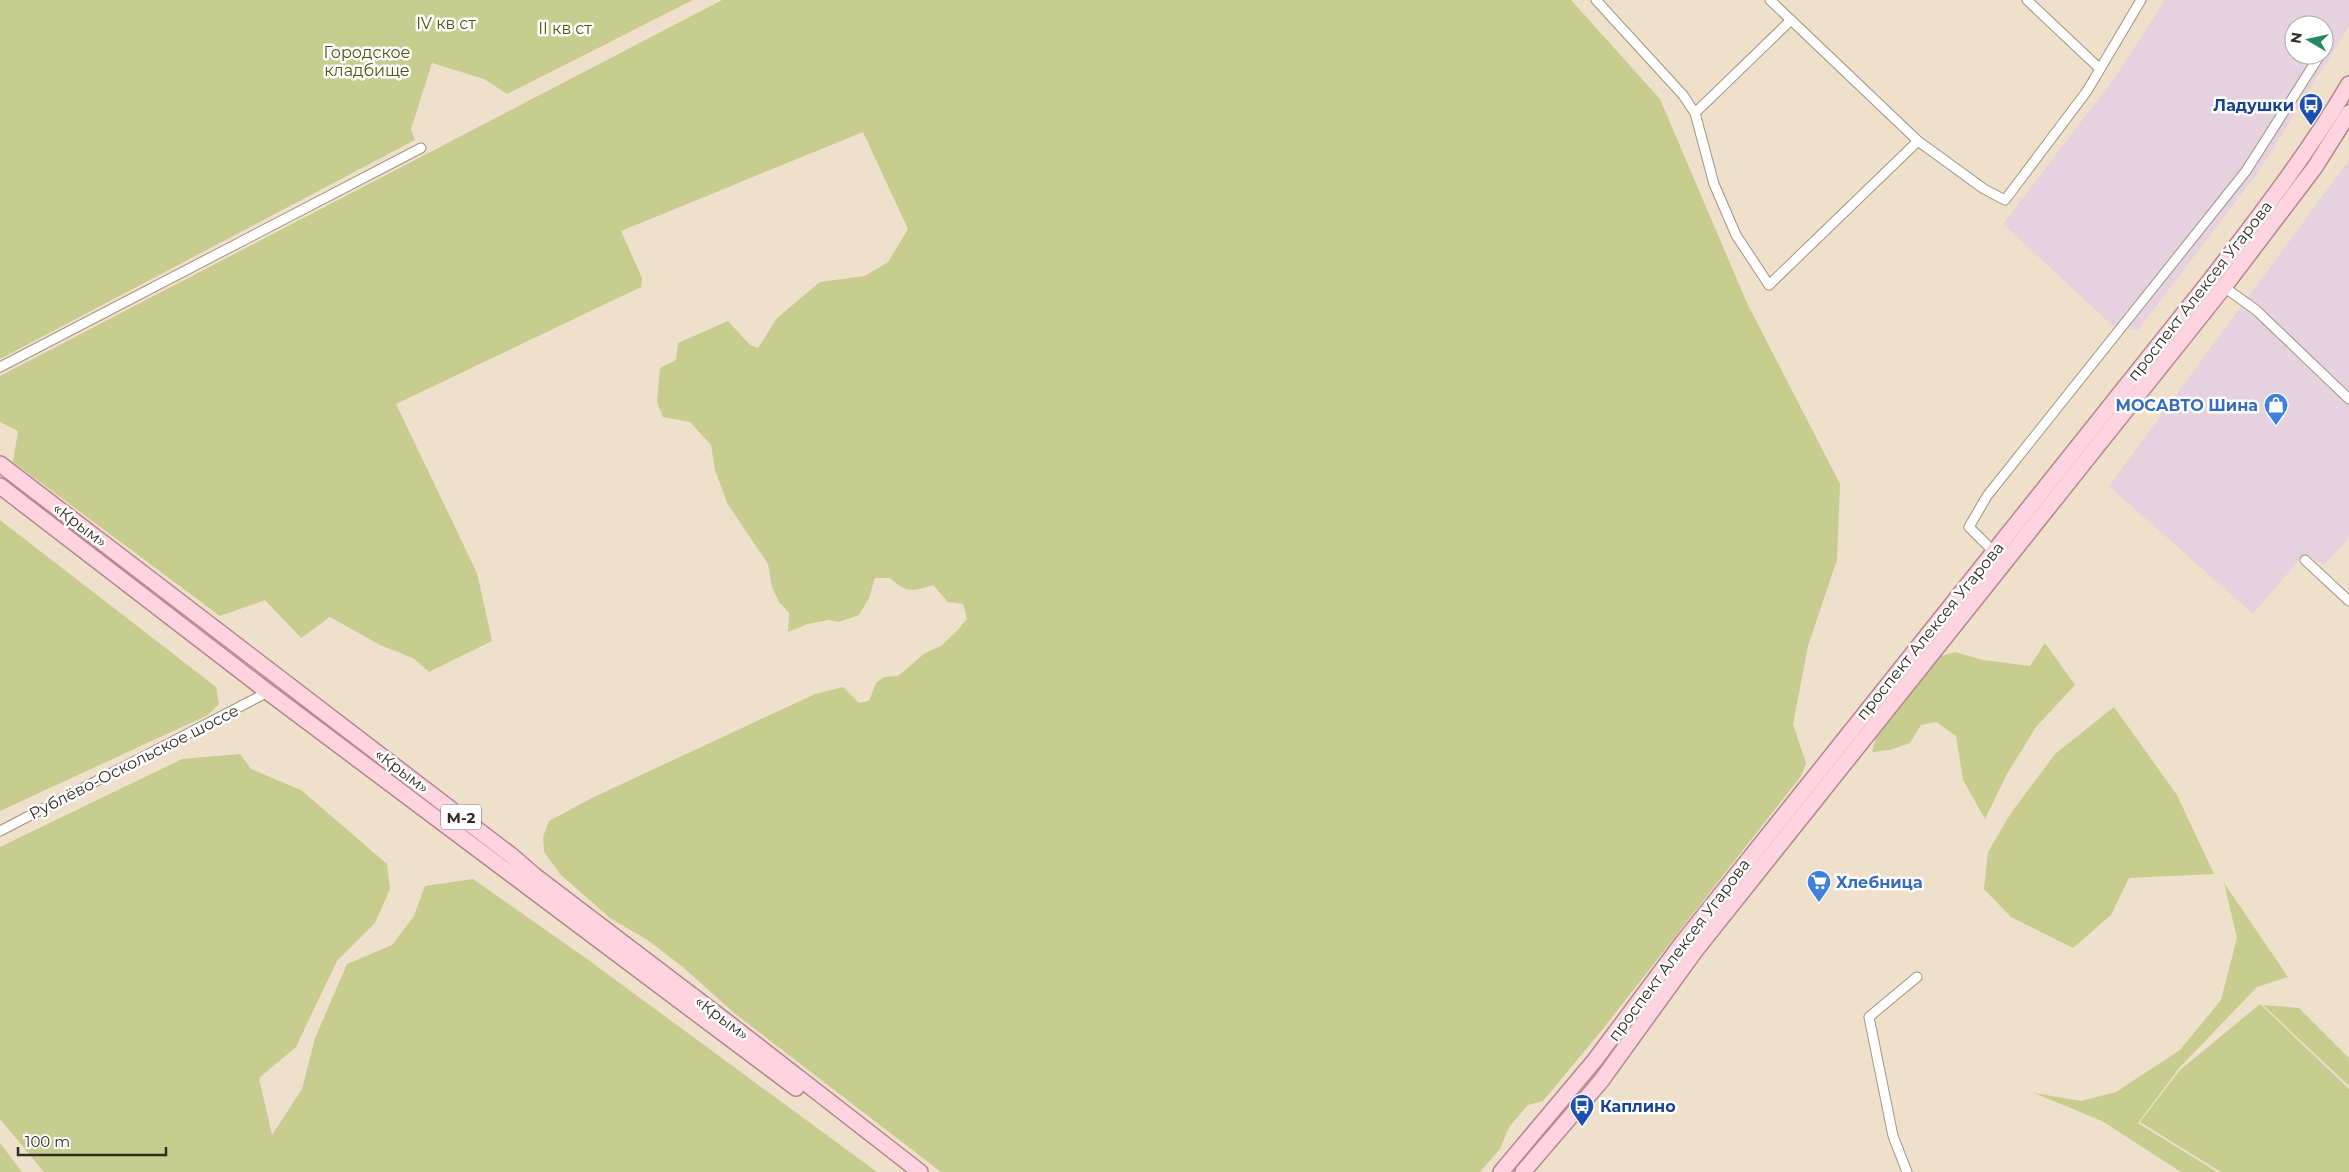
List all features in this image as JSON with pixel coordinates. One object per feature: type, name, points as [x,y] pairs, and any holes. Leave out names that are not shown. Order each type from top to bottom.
[{"type":"main road","name":"проспект Алексея Угарова","points":[[1501,1172],[1689,947],[2218,283],[2349,84]]},
{"type":"main road","name":"проспект Алексея Угарова","points":[[1523,1172],[1602,1081],[1689,947],[1994,552],[2315,167],[2349,113]]},
{"type":"main road","name":"«Крым»","points":[[0,464],[920,1172]]},
{"type":"main road","name":"«Крым»","points":[[0,486],[268,692],[907,1172]]},
{"type":"main road","points":[[268,692],[282,680]]},
{"type":"street","points":[[1596,0],[1683,95],[1695,114],[1714,184],[1736,234],[1769,285],[1918,140]]},
{"type":"street","points":[[1770,0],[1918,140],[1984,189],[2005,200],[2087,91],[2141,0]]},
{"type":"street","points":[[2027,0],[2099,68]]},
{"type":"street","points":[[1695,114],[1791,20]]},
{"type":"street","points":[[1994,552],[1969,527],[1987,496],[2246,171],[2314,65]]},
{"type":"street","points":[[0,367],[421,148]]},
{"type":"street","points":[[2218,283],[2256,310],[2349,399]]},
{"type":"street","points":[[2305,560],[2349,601]]},
{"type":"street","name":"Рублёво-Оскольское шоссе","points":[[0,831],[268,692]]},
{"type":"street","points":[[1906,1172],[1893,1136],[1869,1017],[1916,977]]},
{"type":"shaded area","points":[[2165,0],[2349,0],[2349,26],[2334,50],[2334,15],[2284,15],[2284,65],[2325,65],[2259,171],[2138,330],[2114,327],[2003,224],[2118,73]]},
{"type":"shaded area","points":[[2349,160],[2349,538],[2324,565],[2305,553],[2253,614],[2109,486]]},
{"type":"green space","points":[[0,0],[693,0],[507,94],[484,79],[432,63],[411,129],[415,140],[0,359]]},
{"type":"green space","points":[[722,0],[1571,0],[1660,99],[1747,303],[1840,484],[1837,560],[1808,646],[1793,724],[1806,763],[1801,776],[1602,1030],[1543,1101],[1528,1105],[1509,1127],[1500,1149],[1480,1172],[941,1172],[734,1013],[684,968],[649,941],[610,918],[561,875],[544,852],[543,837],[549,821],[594,797],[815,694],[843,687],[859,703],[869,701],[876,683],[884,677],[898,676],[925,653],[941,646],[967,619],[963,604],[948,602],[933,585],[910,590],[901,587],[890,578],[875,578],[869,598],[859,615],[839,622],[829,620],[808,624],[788,632],[789,613],[779,602],[772,587],[768,564],[727,503],[715,470],[711,445],[690,422],[663,417],[657,402],[660,368],[676,360],[678,343],[728,321],[750,345],[758,348],[777,318],[820,282],[865,276],[888,262],[908,229],[863,132],[621,231],[642,278],[641,287],[396,404],[477,573],[492,641],[429,672],[413,658],[380,645],[330,617],[301,638],[265,600],[220,616],[13,462],[18,431],[0,422],[0,376]]},
{"type":"green space","points":[[0,520],[216,687],[219,704],[208,715],[0,811]]},
{"type":"green space","points":[[2045,643],[2075,685],[2036,727],[2007,774],[1985,819],[1963,780],[1956,736],[1936,722],[1921,725],[1910,743],[1890,750],[1872,752],[1877,735],[1941,656],[1955,652],[1983,660],[2030,666]]},
{"type":"green space","points":[[2114,707],[2177,795],[2214,874],[2129,878],[2111,915],[2073,948],[2011,917],[1984,889],[1988,852],[2011,813],[2055,754]]},
{"type":"green space","points":[[240,754],[251,769],[301,790],[387,864],[390,889],[375,923],[337,961],[296,1047],[259,1078],[272,1135],[302,1089],[315,1038],[347,964],[392,945],[414,916],[425,886],[473,879],[587,959],[877,1172],[44,1172],[0,1119],[0,847],[182,759]]},
{"type":"green space","points":[[2224,883],[2288,977],[2257,987],[2180,1067],[2138,1123],[2217,1172],[2181,1172],[2102,1121],[2034,1093],[2081,1101],[2116,1092],[2180,1050],[2221,1000],[2237,938]]},
{"type":"green space","points":[[2260,1004],[2349,1089],[2349,1172],[2221,1172],[2140,1122],[2180,1070]]},
{"type":"green space","points":[[2263,1005],[2299,1008],[2349,1058],[2349,1086]]},
{"type":"green space","points":[[0,1143],[22,1172],[0,1172]]},
{"type":"place","name":"Ладушки","points":[[2311,126]]},
{"type":"place","name":"МОСАВТО Шина","points":[[2276,426]]},
{"type":"place","name":"Хлебница","points":[[1819,903]]},
{"type":"place","name":"Каплино","points":[[1582,1127]]},
{"type":"park label","name":"IV кв ст","points":[[446,23]]},
{"type":"park label","name":"II кв ст","points":[[565,28]]},
{"type":"park label","name":"Городское кладбище","points":[[367,61]]}]
